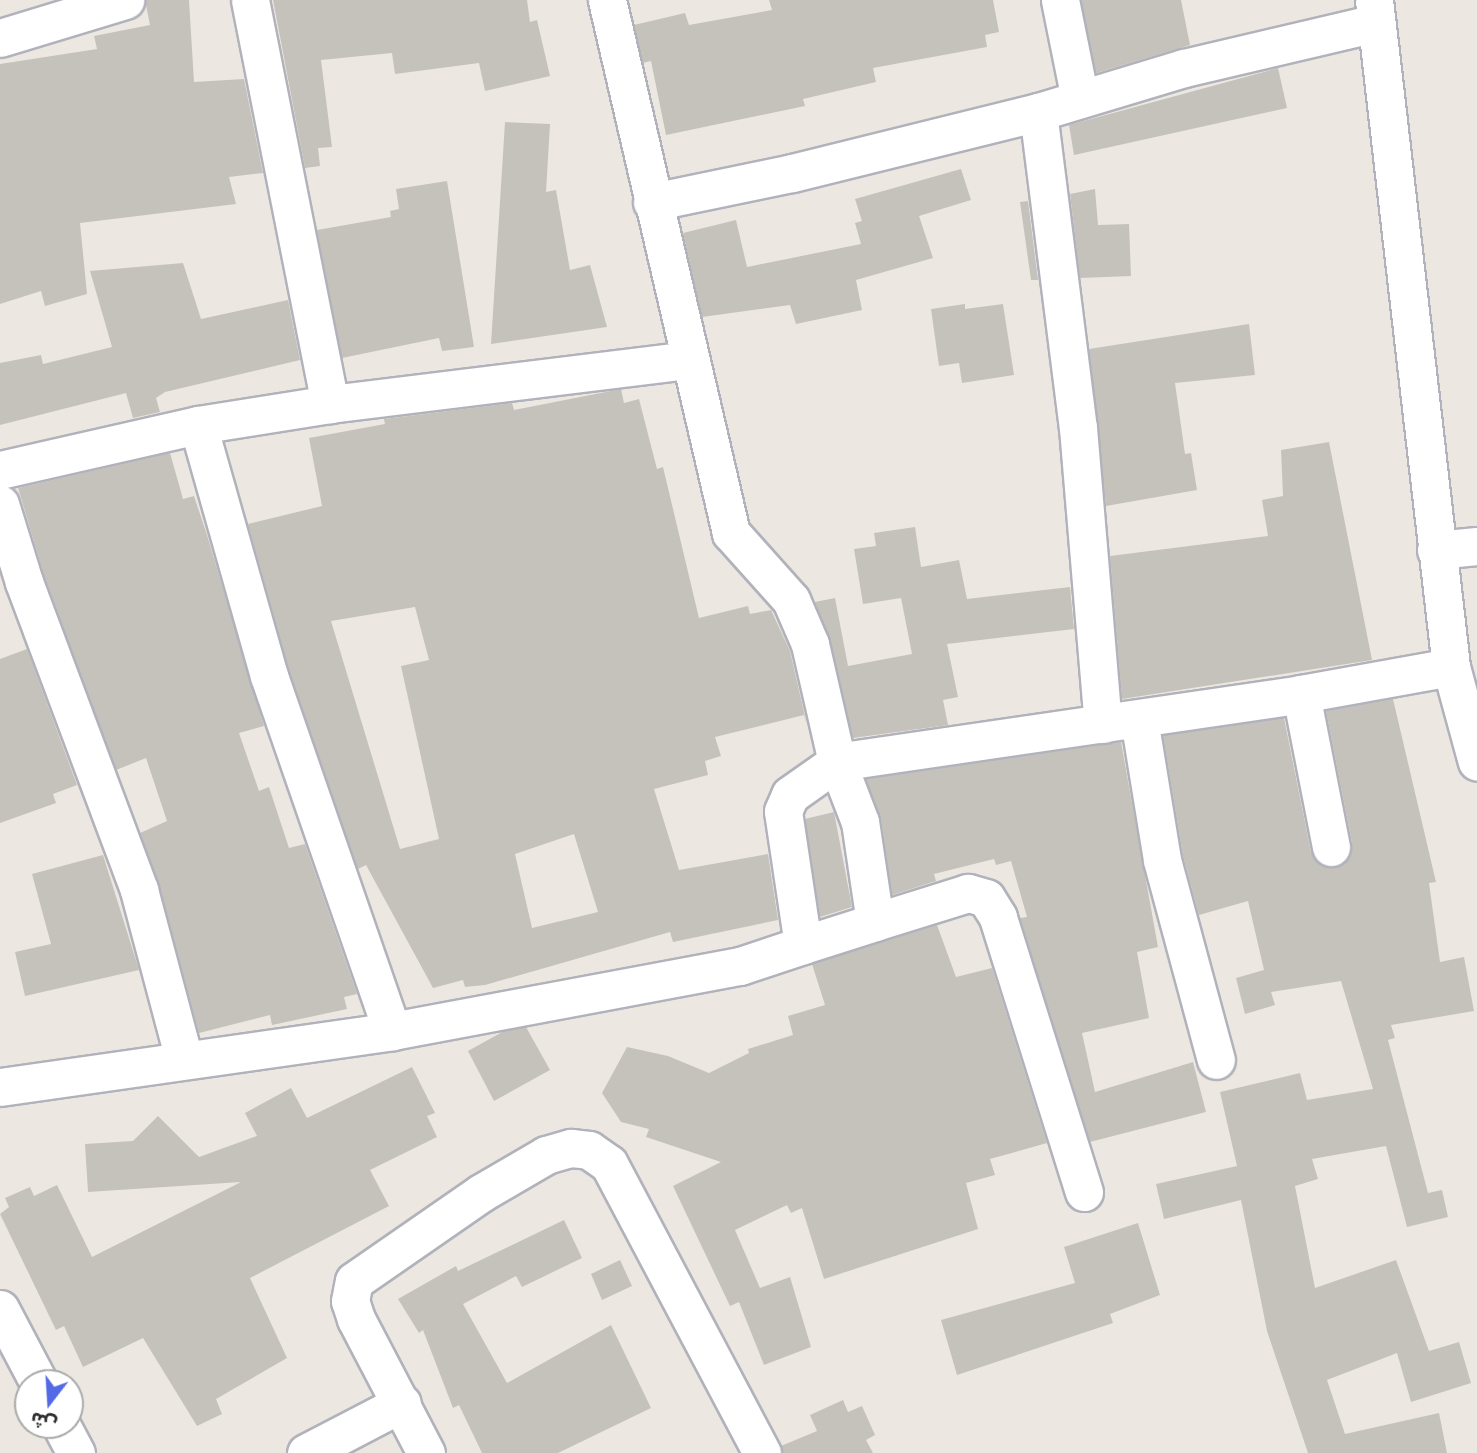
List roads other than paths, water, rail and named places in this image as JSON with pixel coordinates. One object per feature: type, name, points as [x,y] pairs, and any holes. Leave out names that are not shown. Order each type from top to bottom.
[{"type":"street","points":[[0,38],[86,6],[125,0]]},
{"type":"street","points":[[250,0],[330,404]]},
{"type":"street","points":[[607,0],[688,360],[731,533],[792,600],[810,644],[837,762],[860,822],[875,922]]},
{"type":"street","points":[[1060,0],[1080,99]]},
{"type":"street","points":[[652,202],[792,173],[1038,112],[1375,12],[1451,667],[1477,762]]},
{"type":"street","points":[[1038,112],[1079,428],[1103,724]]},
{"type":"street","points":[[0,470],[198,425],[330,404],[688,360]]},
{"type":"street","points":[[198,425],[269,676],[392,1031]]},
{"type":"street","points":[[0,504],[24,582],[139,890],[184,1059]]},
{"type":"street","points":[[1436,550],[1477,546]]},
{"type":"street","points":[[803,945],[783,811],[790,795],[837,762],[935,744],[1103,724],[1301,694],[1451,667]]},
{"type":"street","points":[[1301,694],[1331,847]]},
{"type":"street","points":[[1139,719],[1163,860],[1216,1060]]},
{"type":"street","points":[[0,1087],[392,1031],[740,966],[945,897],[968,893],[986,898],[998,917],[1084,1192]]},
{"type":"street","points":[[426,1453],[356,1319],[350,1301],[354,1281],[449,1214],[546,1155],[571,1148],[589,1150],[609,1164],[628,1195],[762,1453]]},
{"type":"street","points":[[0,1309],[32,1369]]},
{"type":"street","points":[[306,1453],[402,1403]]}]
